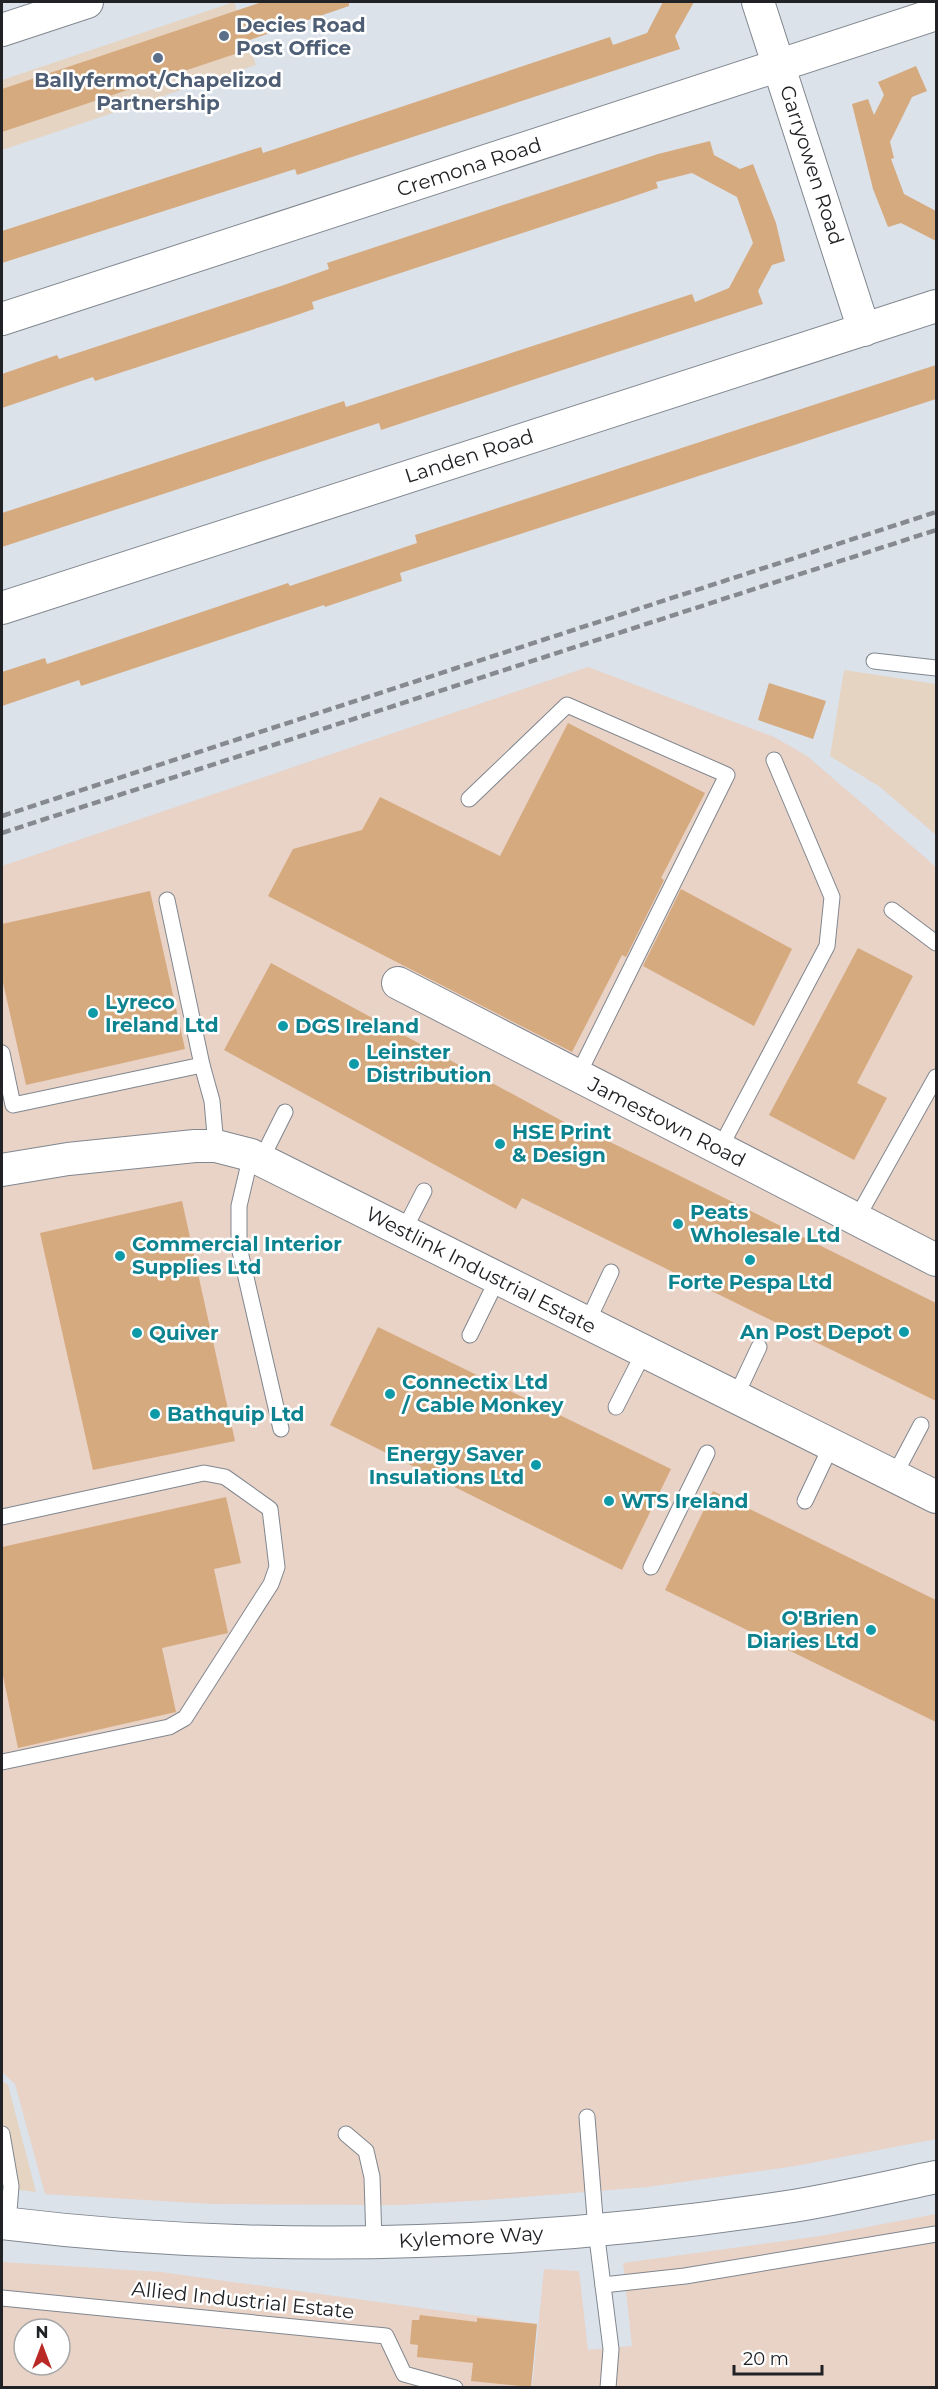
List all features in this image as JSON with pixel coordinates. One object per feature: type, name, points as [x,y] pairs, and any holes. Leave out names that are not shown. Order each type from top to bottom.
[{"type":"street","points":[[2,30],[87,2]]},
{"type":"street","name":"Garryowen Road","points":[[758,2],[864,330]]},
{"type":"street","name":"Cremona Road","points":[[2,319],[779,63],[936,14]]},
{"type":"street","name":"Landen Road","points":[[2,608],[936,306]]},
{"type":"street","name":"Jamestown Road","points":[[398,983],[576,1077],[720,1148],[936,1260]]},
{"type":"street","name":"Westlink Industrial Estate","points":[[2,1170],[160,1148],[216,1146],[256,1158],[936,1497]]},
{"type":"street","name":"Kylemore Way","points":[[5,2224],[93,2234],[194,2240],[374,2241],[596,2230],[794,2206],[936,2177]]},
{"type":"lane","points":[[874,661],[936,668]]},
{"type":"lane","points":[[469,799],[567,705],[727,775],[576,1077]]},
{"type":"lane","points":[[720,1148],[827,946],[832,897],[774,760]]},
{"type":"lane","points":[[167,900],[202,1065],[212,1101],[216,1146]]},
{"type":"lane","points":[[892,910],[936,943]]},
{"type":"lane","points":[[2,1053],[13,1106],[202,1065]]},
{"type":"lane","points":[[857,1218],[936,1077]]},
{"type":"lane","points":[[281,1429],[239,1247],[239,1206],[256,1158],[285,1112]]},
{"type":"lane","points":[[403,1232],[424,1191]]},
{"type":"lane","points":[[587,1323],[611,1272]]},
{"type":"lane","points":[[470,1335],[498,1278]]},
{"type":"lane","points":[[736,1396],[759,1347]]},
{"type":"lane","points":[[616,1407],[644,1352]]},
{"type":"lane","points":[[894,1476],[921,1425]]},
{"type":"lane","points":[[805,1501],[832,1444]]},
{"type":"lane","points":[[651,1567],[707,1453]]},
{"type":"lane","points":[[2,1516],[204,1473],[225,1477],[270,1509],[277,1567],[271,1584],[185,1718],[169,1727],[2,1762]]},
{"type":"lane","points":[[587,2117],[596,2230],[611,2349],[608,2388]]},
{"type":"lane","points":[[2,2134],[11,2186],[5,2224]]},
{"type":"lane","points":[[346,2134],[366,2151],[372,2177],[374,2241]]},
{"type":"lane","points":[[603,2285],[685,2276],[936,2234]]},
{"type":"lane","name":"Allied Industrial Estate","points":[[2,2298],[386,2336],[404,2374],[455,2388]]},
{"type":"shaded area","points":[[234,2],[256,65],[2,150],[2,80]]},
{"type":"shaded area","points":[[588,667],[774,737],[807,756],[936,867],[936,2139],[795,2166],[647,2187],[486,2200],[399,2205],[212,2204],[45,2194],[15,2084],[2,2072],[2,866]]},
{"type":"shaded area","points":[[844,670],[936,684],[936,835],[880,787],[830,756]]},
{"type":"shaded area","points":[[2,2081],[8,2085],[36,2192],[2,2188]]},
{"type":"shaded area","points":[[936,2214],[936,2387],[532,2388],[544,2269],[579,2271],[588,2350],[632,2346],[623,2263],[820,2236]]},
{"type":"shaded area","points":[[2,2262],[161,2272],[537,2324],[531,2387],[2,2387]]},
{"type":"building","points":[[262,2],[349,2],[349,6],[241,43],[244,51],[2,132],[2,89]]},
{"type":"building","points":[[663,2],[694,2],[675,36],[680,49],[297,175],[295,169],[2,263],[2,231],[261,147],[263,153],[610,37],[613,45],[647,33]]},
{"type":"building","points":[[916,66],[927,91],[912,97],[890,142],[894,158],[891,159],[904,194],[936,211],[936,241],[901,223],[888,227],[873,189],[852,104],[868,99],[874,115],[884,95],[878,82]]},
{"type":"building","points":[[710,141],[714,155],[740,169],[753,164],[776,223],[785,261],[772,265],[758,291],[763,304],[381,430],[379,423],[2,547],[2,513],[344,401],[346,407],[692,294],[695,302],[729,288],[753,243],[737,197],[692,173],[656,182],[658,188],[620,201],[312,302],[314,309],[291,317],[95,381],[93,377],[2,408],[2,374],[57,355],[59,359],[284,285],[329,269],[327,263],[658,154]]},
{"type":"building","points":[[936,365],[936,399],[400,573],[402,581],[325,607],[324,605],[81,686],[79,680],[2,706],[2,672],[45,658],[47,664],[288,583],[290,586],[417,543],[415,535]]},
{"type":"building","points":[[769,683],[826,701],[813,739],[758,720]]},
{"type":"building","points":[[568,723],[705,793],[661,878],[664,880],[626,957],[622,955],[572,1052],[268,896],[293,849],[362,830],[380,797],[500,856]]},
{"type":"building","points":[[681,889],[792,949],[754,1026],[643,966]]},
{"type":"building","name":"Lyreco Ireland Ltd","points":[[150,891],[185,1049],[26,1085],[2,978],[2,924]]},
{"type":"building","points":[[858,948],[913,976],[857,1083],[887,1098],[854,1160],[769,1115]]},
{"type":"building","points":[[271,963],[588,1135],[589,1132],[660,1166],[936,1303],[936,1401],[522,1198],[516,1209],[224,1050]]},
{"type":"building","points":[[182,1201],[235,1441],[93,1470],[40,1233]]},
{"type":"building","points":[[378,1327],[671,1469],[622,1570],[330,1425]]},
{"type":"building","points":[[713,1491],[936,1600],[936,1722],[665,1590]]},
{"type":"building","points":[[226,1497],[241,1563],[214,1569],[228,1633],[162,1648],[176,1712],[18,1748],[2,1671],[2,1547]]},
{"type":"building","points":[[420,2315],[477,2322],[477,2318],[537,2324],[531,2387],[471,2381],[473,2363],[417,2357],[418,2345],[410,2344],[412,2320],[419,2320]]},
{"type":"railway","points":[[2,816],[936,512]]},
{"type":"railway","points":[[2,833],[936,530]]},
{"type":"place","name":"Decies Road Post Office","points":[[224,36]]},
{"type":"place","name":"Ballyfermot/Chapelizod Partnership","points":[[158,58]]},
{"type":"place","name":"Lyreco Ireland Ltd","points":[[93,1013]]},
{"type":"place","name":"DGS Ireland","points":[[283,1026]]},
{"type":"place","name":"Leinster Distribution","points":[[354,1064]]},
{"type":"place","name":"HSE Print & Design","points":[[500,1144]]},
{"type":"place","name":"Peats Wholesale Ltd","points":[[678,1224]]},
{"type":"place","name":"Commercial Interior Supplies Ltd","points":[[120,1256]]},
{"type":"place","name":"Forte Pespa Ltd","points":[[750,1260]]},
{"type":"place","name":"An Post Depot","points":[[904,1332]]},
{"type":"place","name":"Quiver","points":[[137,1333]]},
{"type":"place","name":"Connectix Ltd / Cable Monkey","points":[[390,1394]]},
{"type":"place","name":"Bathquip Ltd","points":[[155,1414]]},
{"type":"place","name":"Energy Saver Insulations Ltd","points":[[536,1465]]},
{"type":"place","name":"WTS Ireland","points":[[609,1501]]},
{"type":"place","name":"O'Brien Diaries Ltd","points":[[871,1630]]}]
